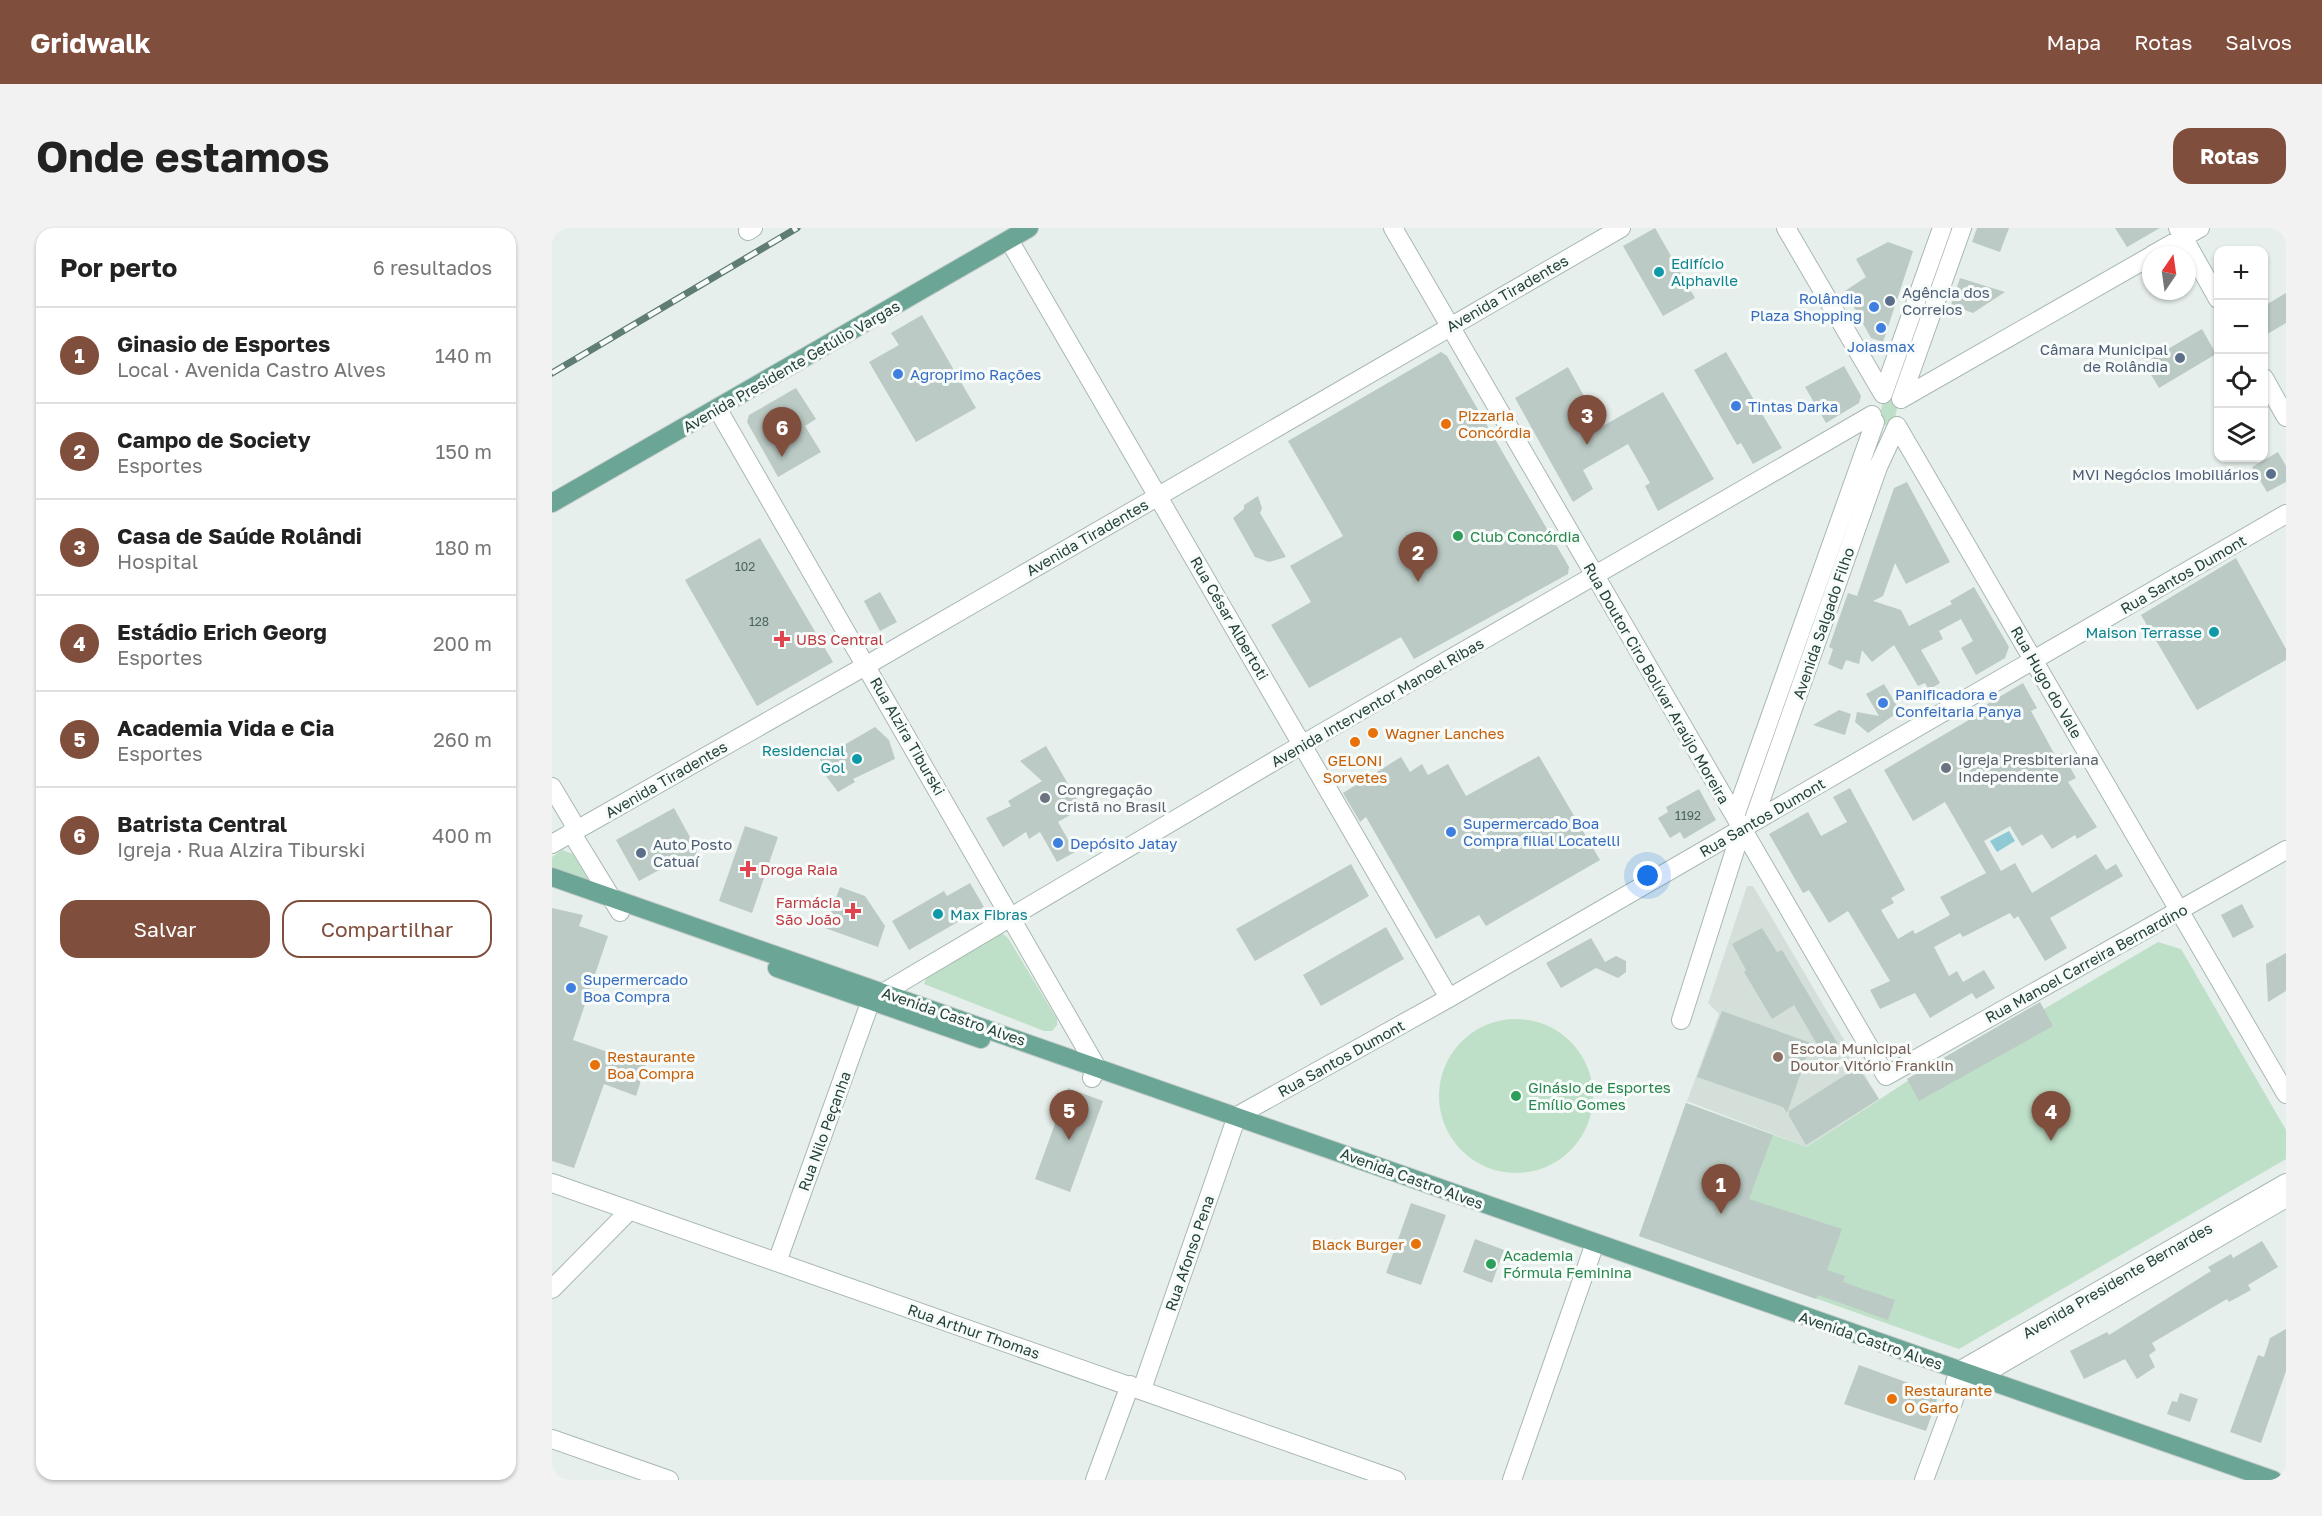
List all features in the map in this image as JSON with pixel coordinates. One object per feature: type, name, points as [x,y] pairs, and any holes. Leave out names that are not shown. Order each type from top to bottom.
[{"type":"main road","name":"Avenida Presidente Getúlio Vargas","points":[[552,503],[1029,228]]},
{"type":"main road","name":"Avenida Castro Alves","points":[[552,877],[615,904],[1964,1380],[2127,1436],[2273,1480]]},
{"type":"main road","name":"Avenida Castro Alves","points":[[552,889],[615,904]]},
{"type":"main road","name":"Avenida Castro Alves","points":[[2127,1436],[2237,1480]]},
{"type":"street","name":"Rua Doutor Ciro Bolívar Araújo Moreira","points":[[1394,228],[1594,577],[1743,822],[1886,1076]]},
{"type":"street","name":"Avenida Tiradentes","points":[[552,844],[867,665],[1621,228]]},
{"type":"street","points":[[1786,228],[1882,394]]},
{"type":"street","points":[[1882,394],[1896,395],[1901,399],[1906,410],[1897,426],[1888,428],[1873,419],[1873,402],[1882,394],[1942,228]]},
{"type":"street","points":[[1901,399],[1962,228]]},
{"type":"street","points":[[2164,246],[2181,233],[2200,228]]},
{"type":"street","points":[[2181,233],[2214,291]]},
{"type":"street","name":"Rua César Albertoti","points":[[1009,240],[1449,998]]},
{"type":"street","points":[[1901,399],[2142,261]]},
{"type":"street","points":[[2268,385],[2286,417]]},
{"type":"street","name":"Rua Alzira Tiburski","points":[[717,408],[1011,916],[1094,1072]]},
{"type":"street","name":"Avenida Interventor Manoel Ribas","points":[[878,996],[1303,744],[1873,419]]},
{"type":"street","name":"Avenida Salgado Filho","points":[[1681,1020],[1743,822],[1823,594],[1873,419]]},
{"type":"street","name":"Avenida Salgado Filho","points":[[1823,594],[1897,426]]},
{"type":"street","name":"Rua Hugo do Vale","points":[[1897,426],[2286,1094]]},
{"type":"street","name":"Rua Santos Dumont","points":[[1235,1122],[1449,998],[1743,822],[2034,660],[2286,514]]},
{"type":"street","points":[[552,787],[615,904]]},
{"type":"street","name":"Rua Manoel Carreira Bernardino","points":[[1886,1076],[2286,850]]},
{"type":"street","name":"Rua Nilo Peçanha","points":[[777,1262],[878,996]]},
{"type":"street","name":"Rua Afonso Pena","points":[[1095,1480],[1136,1387],[1235,1122]]},
{"type":"street","name":"Rua Arthur Thomas","points":[[552,1183],[1396,1480]]},
{"type":"street","name":"Avenida Presidente Bernardes","points":[[1964,1380],[2286,1183]]},
{"type":"street","name":"Avenida Presidente Bernardes","points":[[1964,1380],[2286,1198]]},
{"type":"street","points":[[552,1289],[630,1210]]},
{"type":"street","points":[[1512,1480],[1593,1248]]},
{"type":"street","points":[[1924,1480],[1964,1380]]},
{"type":"street","points":[[552,1439],[669,1480]]},
{"type":"shaded area","name":"Escola Municipal Doutor Vitório Franklin","points":[[1747,886],[1753,886],[1879,1099],[1807,1147],[1687,1101],[1719,1014],[1708,1003]]},
{"type":"green space","points":[[1889,397],[1895,398],[1898,405],[1894,422],[1888,426],[1882,424],[1879,419],[1883,402]]},
{"type":"green space","points":[[562,850],[573,854],[589,881],[552,869],[552,857]]},
{"type":"green space","points":[[996,934],[1003,934],[1008,938],[1057,1019],[1057,1025],[1052,1031],[1044,1031],[924,984],[927,976]]},
{"type":"green space","points":[[2158,942],[2181,949],[2184,954],[2286,1130],[2286,1159],[1959,1349],[1639,1236],[1686,1103],[1807,1147],[1906,1082],[2044,1009]]},
{"type":"green space","name":"Ginásio de Esportes Emílio Gomes","points":[[1516,1019],[1545,1025],[1559,1032],[1570,1042],[1580,1053],[1587,1067],[1593,1096],[1587,1125],[1580,1139],[1570,1150],[1559,1160],[1545,1167],[1516,1173],[1487,1167],[1473,1160],[1462,1150],[1452,1139],[1445,1125],[1439,1096],[1445,1067],[1452,1053],[1462,1042],[1473,1032],[1487,1025]]},
{"type":"water","points":[[2009,831],[2015,841],[1997,852],[1990,841]]},
{"type":"building","name":"Edifício Alphavile","points":[[1655,228],[1695,298],[1663,316],[1623,246]]},
{"type":"building","points":[[1977,228],[2009,228],[2000,252],[1972,242]]},
{"type":"building","points":[[2115,228],[2160,228],[2127,247]]},
{"type":"building","name":"Rolândia Plaza Shopping","points":[[1888,242],[1913,251],[1883,342],[1871,338],[1845,291],[1866,277],[1856,259]]},
{"type":"building","points":[[1960,278],[2005,292],[1973,313],[1951,305]]},
{"type":"building","points":[[2286,293],[2286,323],[2268,334],[2268,304]]},
{"type":"building","points":[[922,315],[976,408],[916,442],[869,362],[899,345],[891,333]]},
{"type":"building","name":"Câmara Municipal de Rolândia","points":[[2202,329],[2214,350],[2214,355],[2159,388],[2144,363]]},
{"type":"building","points":[[1441,352],[1447,356],[1569,567],[1568,574],[1414,659],[1401,637],[1309,688],[1271,625],[1311,602],[1290,566],[1343,536],[1288,441]]},
{"type":"building","name":"Tintas Darka","points":[[1726,352],[1782,448],[1753,464],[1741,443],[1737,445],[1694,370]]},
{"type":"building","points":[[1844,366],[1861,396],[1859,403],[1826,423],[1805,387]]},
{"type":"building","points":[[1568,367],[1601,427],[1663,392],[1714,479],[1658,511],[1645,486],[1650,483],[1628,444],[1583,470],[1593,489],[1573,502],[1515,398]]},
{"type":"building","points":[[796,388],[816,419],[805,426],[821,452],[778,477],[747,422],[749,415]]},
{"type":"building","name":"MVI Negócios Imobiliários","points":[[2278,452],[2286,466],[2286,482],[2267,492],[2252,467],[2261,462],[2268,462],[2268,458]]},
{"type":"building","points":[[1907,482],[1950,562],[1906,584],[1895,563],[1883,596],[1873,601],[1901,610],[1909,626],[1952,604],[1950,601],[1974,587],[2009,647],[2005,658],[1976,675],[1961,648],[1973,641],[1961,619],[1939,631],[1943,639],[1921,650],[1940,683],[1929,690],[1925,683],[1918,686],[1894,645],[1872,662],[1862,650],[1859,664],[1846,660],[1842,670],[1828,664],[1833,649],[1829,647],[1848,593],[1857,596],[1894,488]]},
{"type":"building","points":[[1258,496],[1262,508],[1260,513],[1286,557],[1269,562],[1255,557],[1233,518],[1244,509],[1244,505]]},
{"type":"building","points":[[760,538],[833,662],[757,706],[685,580]]},
{"type":"building","name":"Maison Terrasse","points":[[2236,558],[2286,649],[2286,660],[2197,710],[2141,615]]},
{"type":"building","points":[[880,592],[897,622],[880,631],[864,601]]},
{"type":"building","points":[[2023,683],[2037,708],[2031,711],[2056,757],[2062,753],[2076,778],[2068,782],[2097,827],[2077,839],[2075,835],[2052,849],[2042,834],[2022,846],[2010,826],[1984,841],[2001,871],[2015,863],[2032,893],[2096,854],[2106,870],[2116,864],[2123,876],[2050,918],[2067,948],[2045,961],[2018,916],[2014,919],[2010,913],[1963,937],[1960,933],[1934,947],[1949,976],[1957,971],[1963,982],[1984,970],[1995,988],[1976,999],[1972,993],[1930,1018],[1915,993],[1880,1009],[1870,990],[1890,981],[1848,911],[1829,923],[1809,890],[1803,893],[1769,834],[1808,812],[1821,836],[1847,822],[1833,797],[1850,788],[1905,890],[1891,898],[1894,903],[1881,910],[1898,939],[1913,930],[1915,934],[1950,915],[1940,897],[1986,873],[1945,802],[1913,821],[1884,770],[1979,714],[1977,710]]},
{"type":"building","name":"Panificadora e Confeitaria Panya","points":[[1884,684],[1900,711],[1868,733],[1855,722],[1857,712],[1879,716],[1866,694]]},
{"type":"building","points":[[1839,710],[1851,714],[1845,735],[1813,725]]},
{"type":"building","name":"Residencial Gol","points":[[875,727],[889,740],[895,759],[853,779],[855,782],[838,792],[826,776],[820,759]]},
{"type":"building","name":"Congregação Cristã no Brasil","points":[[1046,746],[1082,808],[1058,822],[1075,852],[1057,862],[1040,832],[1029,839],[1026,832],[1003,847],[986,818],[1011,806],[1008,801],[1042,781],[1020,761]]},
{"type":"building","points":[[1539,756],[1600,860],[1486,926],[1479,915],[1436,939],[1366,817],[1360,822],[1343,793],[1401,757],[1410,772],[1422,764],[1428,775],[1448,764],[1466,796]]},
{"type":"building","points":[[1699,789],[1716,820],[1684,839],[1680,832],[1670,838],[1658,818],[1668,812],[1666,807]]},
{"type":"building","points":[[674,808],[697,850],[695,860],[687,864],[683,857],[639,881],[616,840]]},
{"type":"building","name":"Droga Raia","points":[[745,826],[778,837],[752,913],[719,901]]},
{"type":"building","points":[[1351,864],[1369,896],[1255,961],[1236,929]]},
{"type":"building","name":"Max Fibras","points":[[970,883],[984,907],[909,950],[892,921],[944,891],[947,896]]},
{"type":"building","name":"Farmácia São João","points":[[840,887],[865,896],[885,926],[878,947],[825,928]]},
{"type":"building","points":[[2242,904],[2254,927],[2233,938],[2221,915]]},
{"type":"building","name":"Supermercado Boa Compra","points":[[552,908],[583,915],[579,926],[608,936],[573,1040],[646,1065],[636,1096],[604,1084],[574,1168],[552,1161]]},
{"type":"building","points":[[1386,927],[1404,959],[1321,1006],[1303,975]]},
{"type":"building","points":[[1762,928],[1777,952],[1782,950],[1838,1044],[1822,1053],[1794,1005],[1772,1019],[1744,972],[1746,970],[1732,944]]},
{"type":"building","points":[[1591,938],[1605,962],[1616,956],[1626,961],[1626,972],[1618,978],[1596,968],[1561,988],[1546,963]]},
{"type":"building","points":[[2286,953],[2286,991],[2268,1002],[2266,964]]},
{"type":"building","points":[[2040,1002],[2053,1026],[1919,1101],[1907,1079]]},
{"type":"building","points":[[1722,1011],[1811,1043],[1787,1113],[1783,1107],[1697,1077]]},
{"type":"building","points":[[1858,1067],[1879,1099],[1806,1145],[1789,1116],[1789,1111]]},
{"type":"building","points":[[1068,1088],[1103,1101],[1070,1192],[1035,1179]]},
{"type":"building","points":[[1686,1103],[1773,1135],[1749,1199],[1842,1229],[1827,1270],[1845,1276],[1843,1282],[1895,1300],[1888,1320],[1818,1295],[1816,1299],[1639,1236]]},
{"type":"building","name":"Black Burger","points":[[1411,1203],[1446,1215],[1421,1285],[1386,1273]]},
{"type":"building","points":[[1475,1239],[1504,1250],[1492,1283],[1463,1272]]},
{"type":"building","points":[[2262,1241],[2278,1267],[2248,1285],[2251,1290],[2229,1302],[2227,1299],[2152,1343],[2156,1350],[2149,1355],[2155,1367],[2137,1379],[2125,1359],[2084,1379],[2070,1351],[2107,1332],[2109,1335],[2211,1271],[2208,1267],[2231,1254],[2233,1258]]},
{"type":"building","points":[[2286,1329],[2286,1371],[2261,1443],[2230,1432],[2258,1355],[2264,1357],[2270,1338]]},
{"type":"building","name":"Restaurante O Garfo","points":[[1859,1365],[1939,1394],[1926,1431],[1844,1404]]},
{"type":"building","points":[[2180,1393],[2198,1399],[2190,1422],[2167,1414],[2172,1401],[2177,1402]]},
{"type":"railway","points":[[552,373],[797,228]]},
{"type":"place","name":"Edifício Alphavile","points":[[1659,272]]},
{"type":"place","name":"Agência dos Correios","points":[[1890,301]]},
{"type":"place","name":"Rolândia Plaza Shopping","points":[[1874,307]]},
{"type":"place","name":"Joiasmax","points":[[1881,328]]},
{"type":"place","name":"Câmara Municipal de Rolândia","points":[[2180,358]]},
{"type":"place","name":"Agroprimo Rações","points":[[898,374]]},
{"type":"place","name":"Tintas Darka","points":[[1736,406]]},
{"type":"place","name":"Pizzaria Concórdia","points":[[1446,424]]},
{"type":"place","name":"Casa de Saúde Rolândi","points":[[1587,445]]},
{"type":"place","name":"Batrista Central","points":[[782,457]]},
{"type":"place","name":"MVI Negócios Imobiliários","points":[[2271,474]]},
{"type":"place","name":"Club Concórdia","points":[[1458,536]]},
{"type":"place","name":"Campo de Society","points":[[1418,582]]},
{"type":"place","name":"Maison Terrasse","points":[[2214,632]]},
{"type":"place","name":"UBS Central","points":[[782,639]]},
{"type":"place","name":"Panificadora e Confeitaria Panya","points":[[1883,703]]},
{"type":"place","name":"Wagner Lanches","points":[[1373,733]]},
{"type":"place","name":"GELONI Sorvetes","points":[[1355,742]]},
{"type":"place","name":"Residencial Gol","points":[[857,759]]},
{"type":"place","name":"Igreja Presbiteriana Independente","points":[[1946,768]]},
{"type":"place","name":"Congregação Cristã no Brasil","points":[[1045,798]]},
{"type":"place","name":"Supermercado Boa Compra filial Locatelli","points":[[1451,832]]},
{"type":"place","name":"Depósito Jatay","points":[[1058,843]]},
{"type":"place","name":"Auto Posto Catuaí","points":[[641,853]]},
{"type":"place","name":"Droga Raia","points":[[748,869]]},
{"type":"place","name":"Farmácia São João","points":[[853,911]]},
{"type":"place","name":"Max Fibras","points":[[938,914]]},
{"type":"place","name":"Supermercado Boa Compra","points":[[571,988]]},
{"type":"place","name":"Escola Municipal Doutor Vitório Franklin","points":[[1778,1057]]},
{"type":"place","name":"Restaurante Boa Compra","points":[[595,1065]]},
{"type":"place","name":"Ginásio de Esportes Emílio Gomes","points":[[1516,1096]]},
{"type":"place","name":"Academia Vida e Cia","points":[[1069,1140]]},
{"type":"place","name":"Estádio Erich Georg","points":[[2051,1141]]},
{"type":"place","name":"Ginasio de Esportes","points":[[1721,1214]]},
{"type":"place","name":"Black Burger","points":[[1416,1244]]},
{"type":"place","name":"Academia Fórmula Feminina","points":[[1491,1264]]},
{"type":"place","name":"Restaurante O Garfo","points":[[1892,1399]]}]
